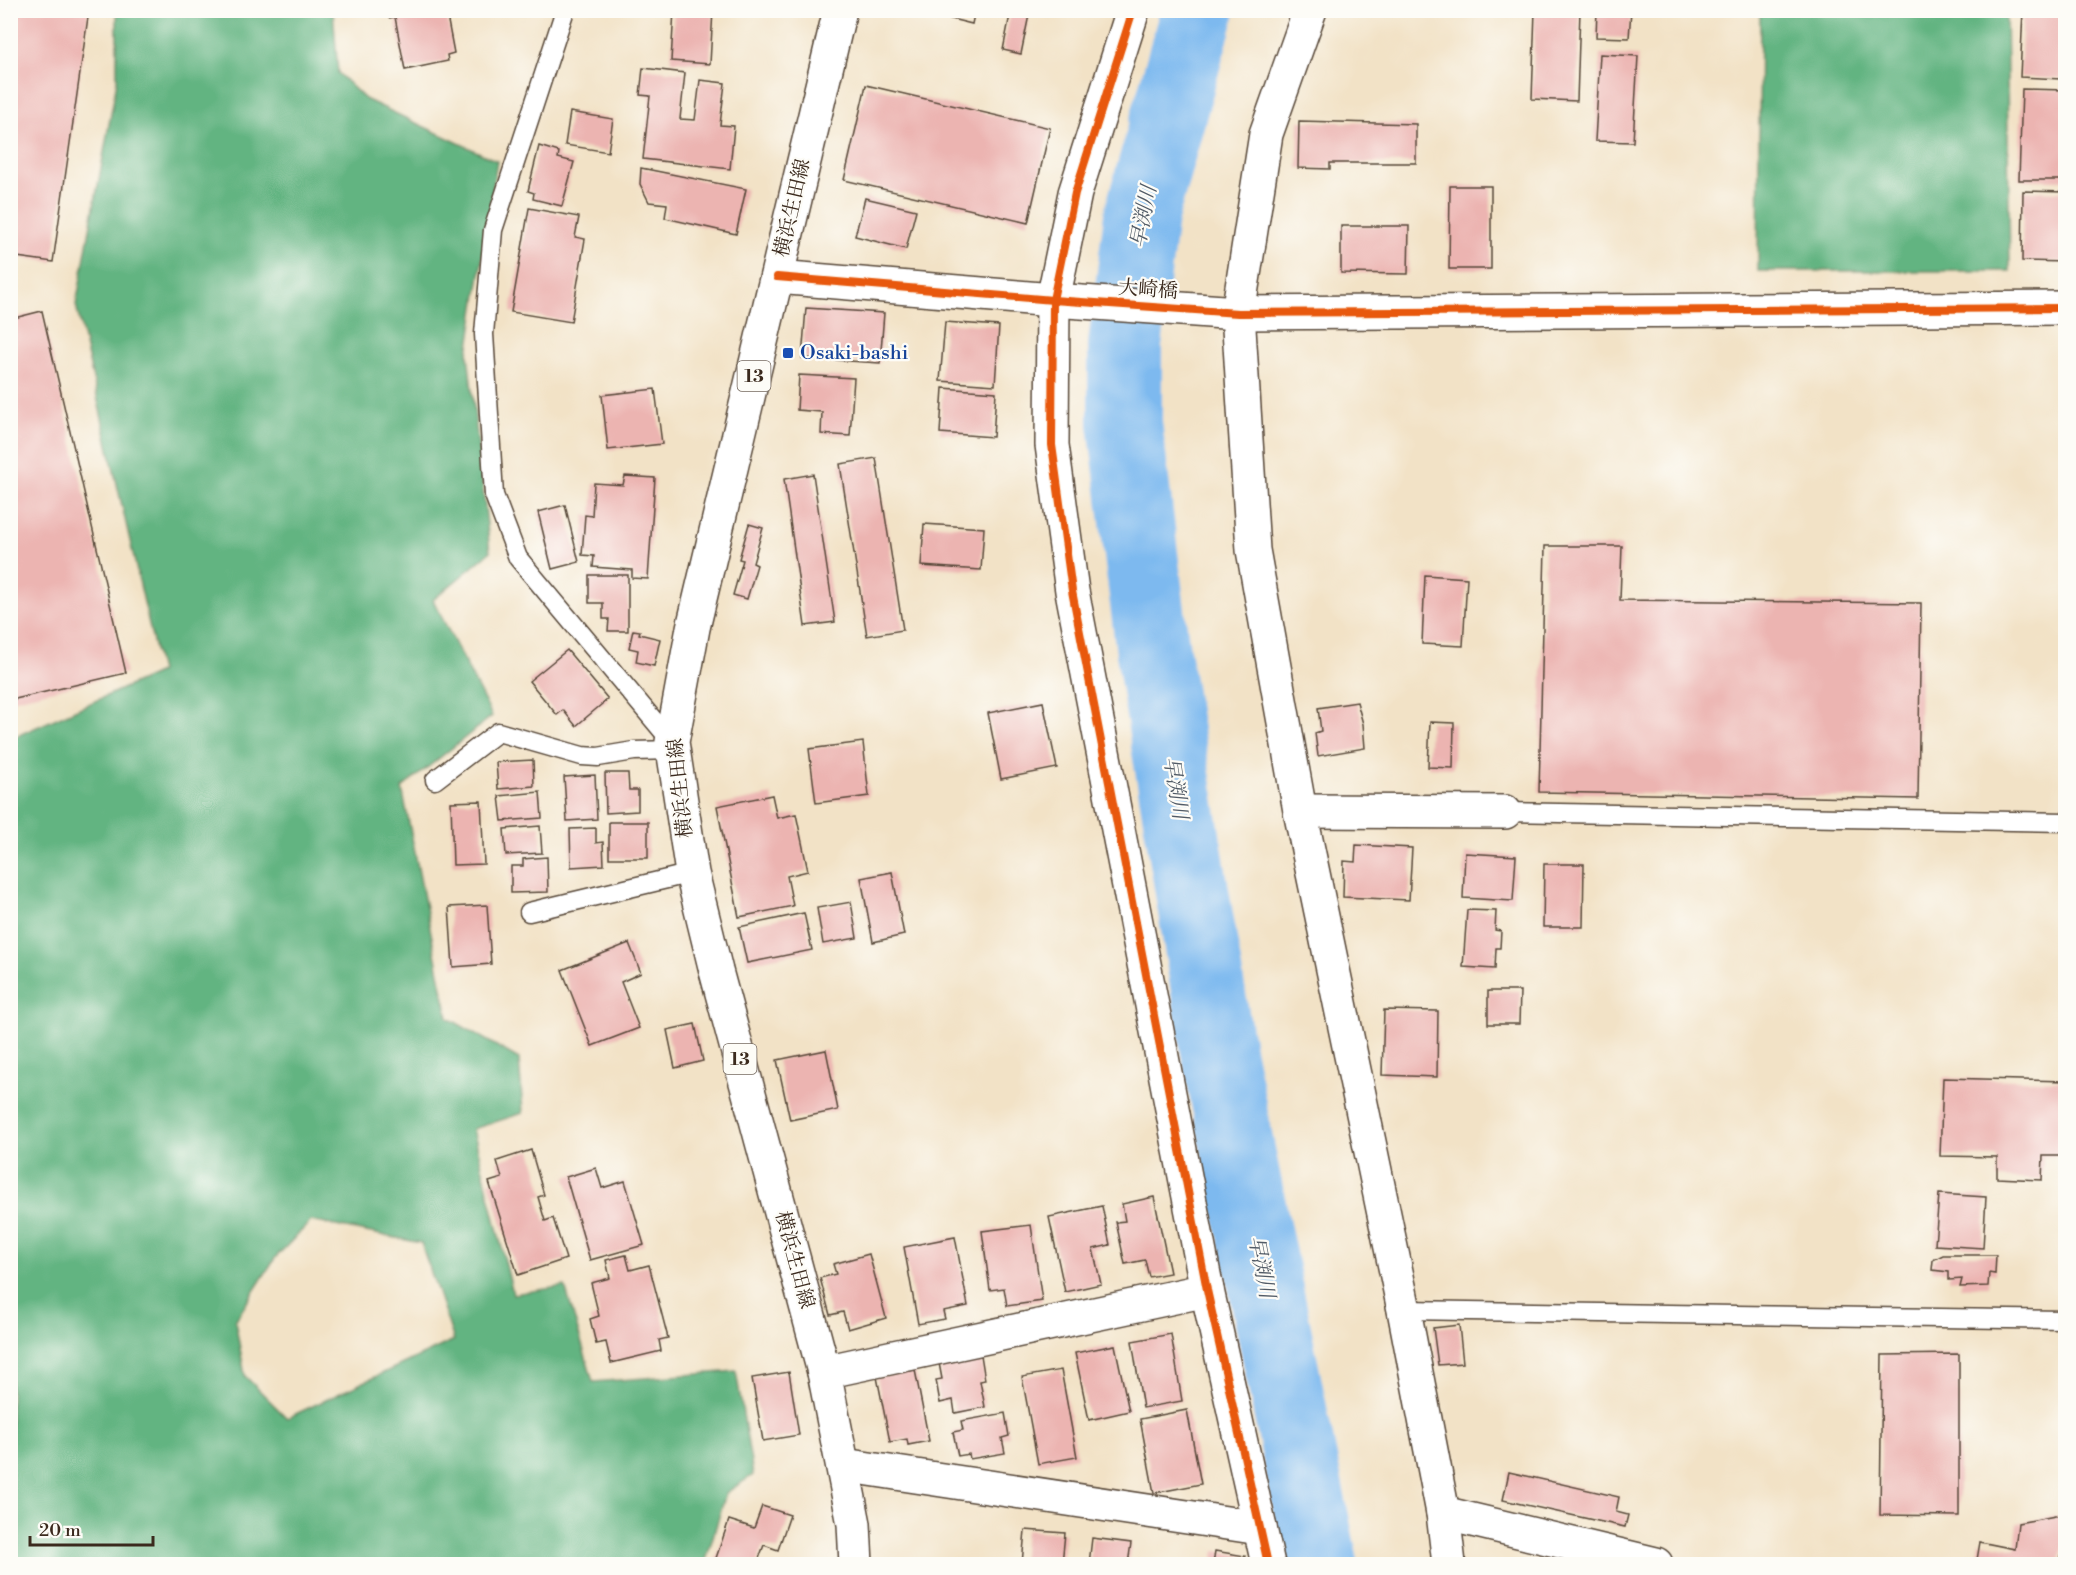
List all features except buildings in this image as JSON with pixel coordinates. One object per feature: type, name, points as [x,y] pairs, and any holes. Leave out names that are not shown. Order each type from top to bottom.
[{"type":"street","name":"横浜生田線","points":[[840,10],[693,628],[673,746],[692,873],[824,1372],[854,1524],[856,1564]]},
{"type":"street","points":[[1133,10],[1075,193],[1060,300],[1052,446],[1072,591],[1207,1290],[1268,1564]]},
{"type":"street","points":[[1310,10],[1266,134],[1232,312],[1253,550],[1300,811],[1404,1310],[1443,1513],[1449,1564]]},
{"type":"street","name":"大崎橋","points":[[777,277],[1232,312],[2066,308]]},
{"type":"street","points":[[1300,811],[1505,812]]},
{"type":"street","points":[[824,1372],[1207,1290]]},
{"type":"street","points":[[843,1465],[1260,1528]]},
{"type":"street","points":[[1443,1513],[1656,1564]]},
{"type":"lane","points":[[566,10],[493,230],[484,334],[494,495],[518,558],[673,746]]},
{"type":"lane","points":[[435,780],[498,732],[582,756],[598,757],[673,746]]},
{"type":"lane","points":[[1505,812],[2066,822]]},
{"type":"lane","points":[[529,912],[692,873]]},
{"type":"lane","points":[[1404,1310],[2066,1320]]},
{"type":"green space","points":[[117,11],[333,11],[338,73],[365,99],[497,161],[468,354],[490,552],[433,600],[492,716],[402,788],[448,1018],[519,1059],[523,1113],[473,1129],[513,1294],[565,1286],[593,1382],[736,1371],[753,1475],[726,1493],[705,1564],[11,1564],[10,739],[160,672],[76,305],[117,81]],"holes":[[[311,1221],[421,1243],[454,1340],[287,1418],[245,1376],[235,1321],[275,1258]]]},
{"type":"green space","points":[[1760,11],[2006,11],[2010,271],[1758,271]]},
{"type":"waterway","name":"早渕川","points":[[1198,10],[1141,216],[1125,345],[1125,423],[1153,652],[1218,1051],[1321,1564]]},
{"type":"cycle path","points":[[1133,10],[1075,193],[1053,300],[1052,445],[1072,591],[1207,1290],[1268,1564]]},
{"type":"cycle path","points":[[777,277],[1238,313],[2066,308]]},
{"type":"place","name":"Osaki-bashi","points":[[788,353]]}]
